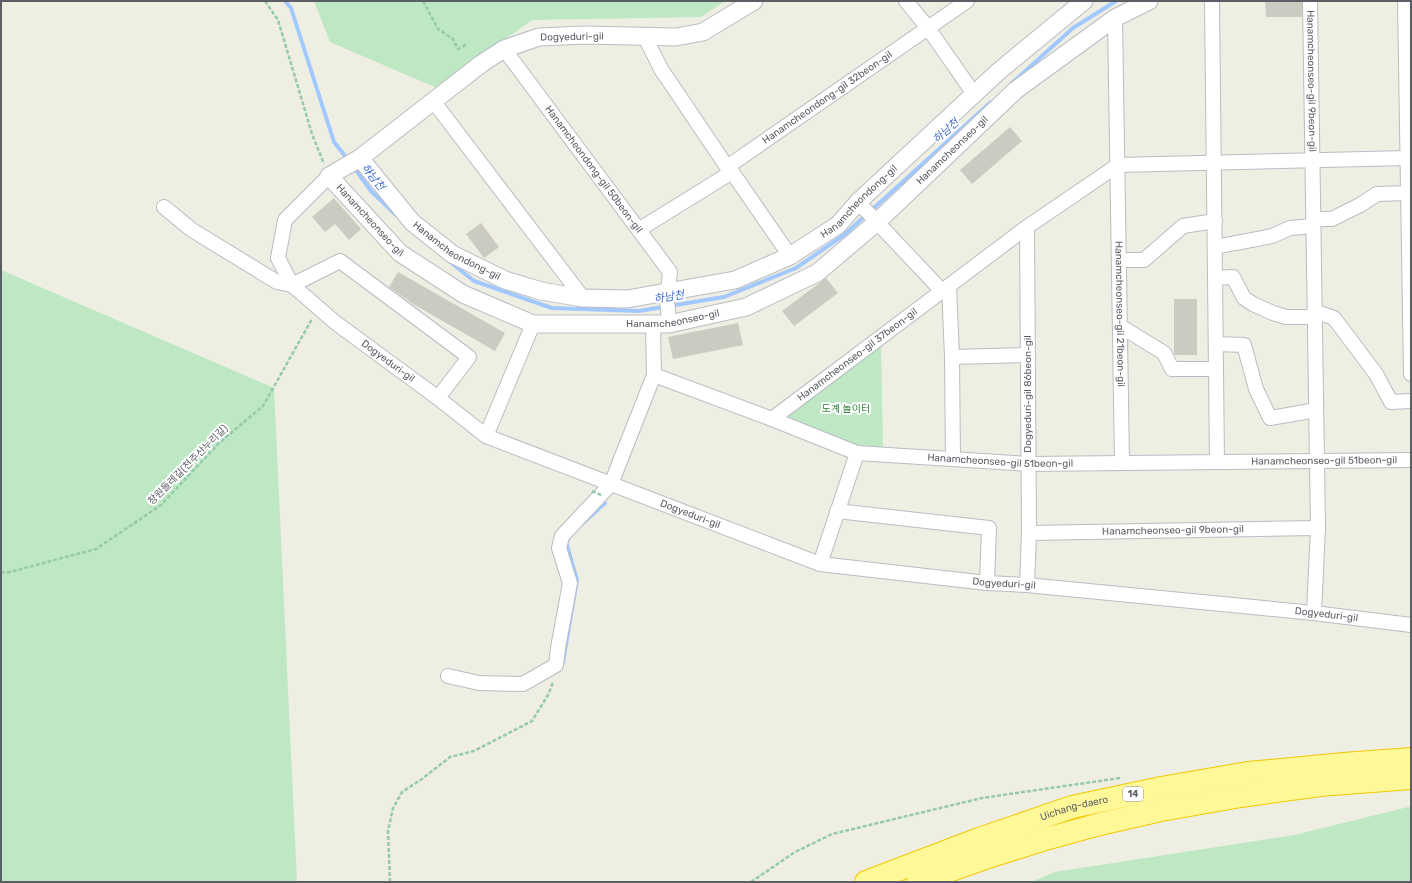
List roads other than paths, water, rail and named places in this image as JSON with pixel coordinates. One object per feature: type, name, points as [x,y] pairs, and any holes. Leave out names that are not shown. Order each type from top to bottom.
[{"type":"highway","name":"Uichang-daero","points":[[866,882],[979,839],[1072,807],[1161,788],[1248,773],[1411,759]]},
{"type":"highway","name":"Uichang-daero","points":[[918,882],[988,857],[1042,840],[1100,824],[1161,810],[1241,796],[1320,785],[1411,778]]},
{"type":"street","name":"Dogyeduri-gil","points":[[754,1],[703,32],[676,38],[585,35],[539,37],[504,49],[481,64],[434,102],[358,159],[334,173],[285,220],[278,258],[292,285],[336,323],[438,398],[486,436],[607,490],[820,564],[987,583],[1027,585],[1314,613],[1411,625]]},
{"type":"street","points":[[906,1],[928,28],[974,94]]},
{"type":"street","name":"Hanamcheondong-gil 32beon-gil","points":[[640,229],[730,169],[967,1]]},
{"type":"street","name":"Hanamcheondong-gil","points":[[358,159],[412,222],[452,254],[505,280],[541,292],[583,298],[627,300],[668,295],[735,280],[790,256],[838,225],[999,71],[1084,1]]},
{"type":"street","name":"Hanamcheonseo-gil","points":[[334,173],[400,253],[463,294],[533,324],[664,321],[746,306],[817,273],[1016,90],[1116,18],[1149,1]]},
{"type":"street","points":[[1212,1],[1217,462]]},
{"type":"street","name":"Hanamcheonseo-gil 9beon-gil","points":[[1310,1],[1318,528],[1314,613]]},
{"type":"street","points":[[1405,1],[1409,108],[1408,193],[1410,221],[1411,374]]},
{"type":"street","name":"Hanamcheonseo-gil 21beon-gil","points":[[1116,18],[1122,463]]},
{"type":"street","points":[[645,37],[662,69],[790,256]]},
{"type":"street","name":"Hanamcheondong-gil 50beon-gil","points":[[504,49],[640,229],[670,272],[664,321]]},
{"type":"street","points":[[434,102],[583,298]]},
{"type":"street","points":[[1312,160],[1408,158]]},
{"type":"street","name":"Hanamcheonseo-gil 9beon-gil","points":[[1118,165],[1312,160]]},
{"type":"street","points":[[946,289],[1027,227],[1118,165]]},
{"type":"street","points":[[1215,247],[1272,236],[1290,228],[1332,219],[1360,205],[1377,194],[1408,193]]},
{"type":"street","points":[[860,204],[946,289],[952,357],[953,459]]},
{"type":"street","name":"Dogyeduri-gil","points":[[164,207],[192,230],[277,282],[292,285]]},
{"type":"street","points":[[1119,260],[1144,260],[1183,226],[1215,221]]},
{"type":"street","name":"Dogyeduri-gil 86beon-gil","points":[[1027,227],[1029,533],[1027,585]]},
{"type":"street","points":[[292,285],[340,261],[470,357],[438,398]]},
{"type":"street","points":[[1215,278],[1233,277],[1244,298],[1273,313],[1286,317],[1314,314],[1334,318],[1376,374],[1391,402],[1411,401]]},
{"type":"street","name":"Hanamcheonseo-gil 37beon-gil","points":[[772,419],[946,289]]},
{"type":"street","points":[[448,676],[479,683],[523,684],[556,666],[570,583],[559,548],[562,536],[607,490],[654,375],[664,321]]},
{"type":"street","points":[[486,436],[533,324]]},
{"type":"street","points":[[1120,326],[1164,353],[1172,369],[1216,369]]},
{"type":"street","points":[[1216,344],[1244,345],[1256,390],[1270,418],[1316,410]]},
{"type":"street","points":[[952,357],[1028,355]]},
{"type":"street","name":"Hanamcheonseo-gil 51beon-gil","points":[[654,375],[858,453],[1028,464],[1411,460]]},
{"type":"street","points":[[820,564],[858,453]]},
{"type":"street","points":[[837,511],[989,528],[987,583]]},
{"type":"street","name":"Hanamcheonseo-gil 9beon-gil","points":[[1029,533],[1318,528]]},
{"type":"waterway","name":"하남천","points":[[285,1],[291,8],[334,142],[349,161]]},
{"type":"waterway","name":"하남천","points":[[1012,83],[1073,28],[1116,1]]},
{"type":"waterway","name":"하남천","points":[[449,261],[474,281],[552,308],[639,311],[724,297],[796,268],[844,235],[991,102]]},
{"type":"waterway","name":"하남천","points":[[353,166],[371,191],[396,215]]},
{"type":"waterway","points":[[583,523],[605,503]]},
{"type":"waterway","points":[[563,662],[577,580],[566,542],[568,540]]},
{"type":"park label","name":"도계 놀이터","points":[[846,409]]}]
